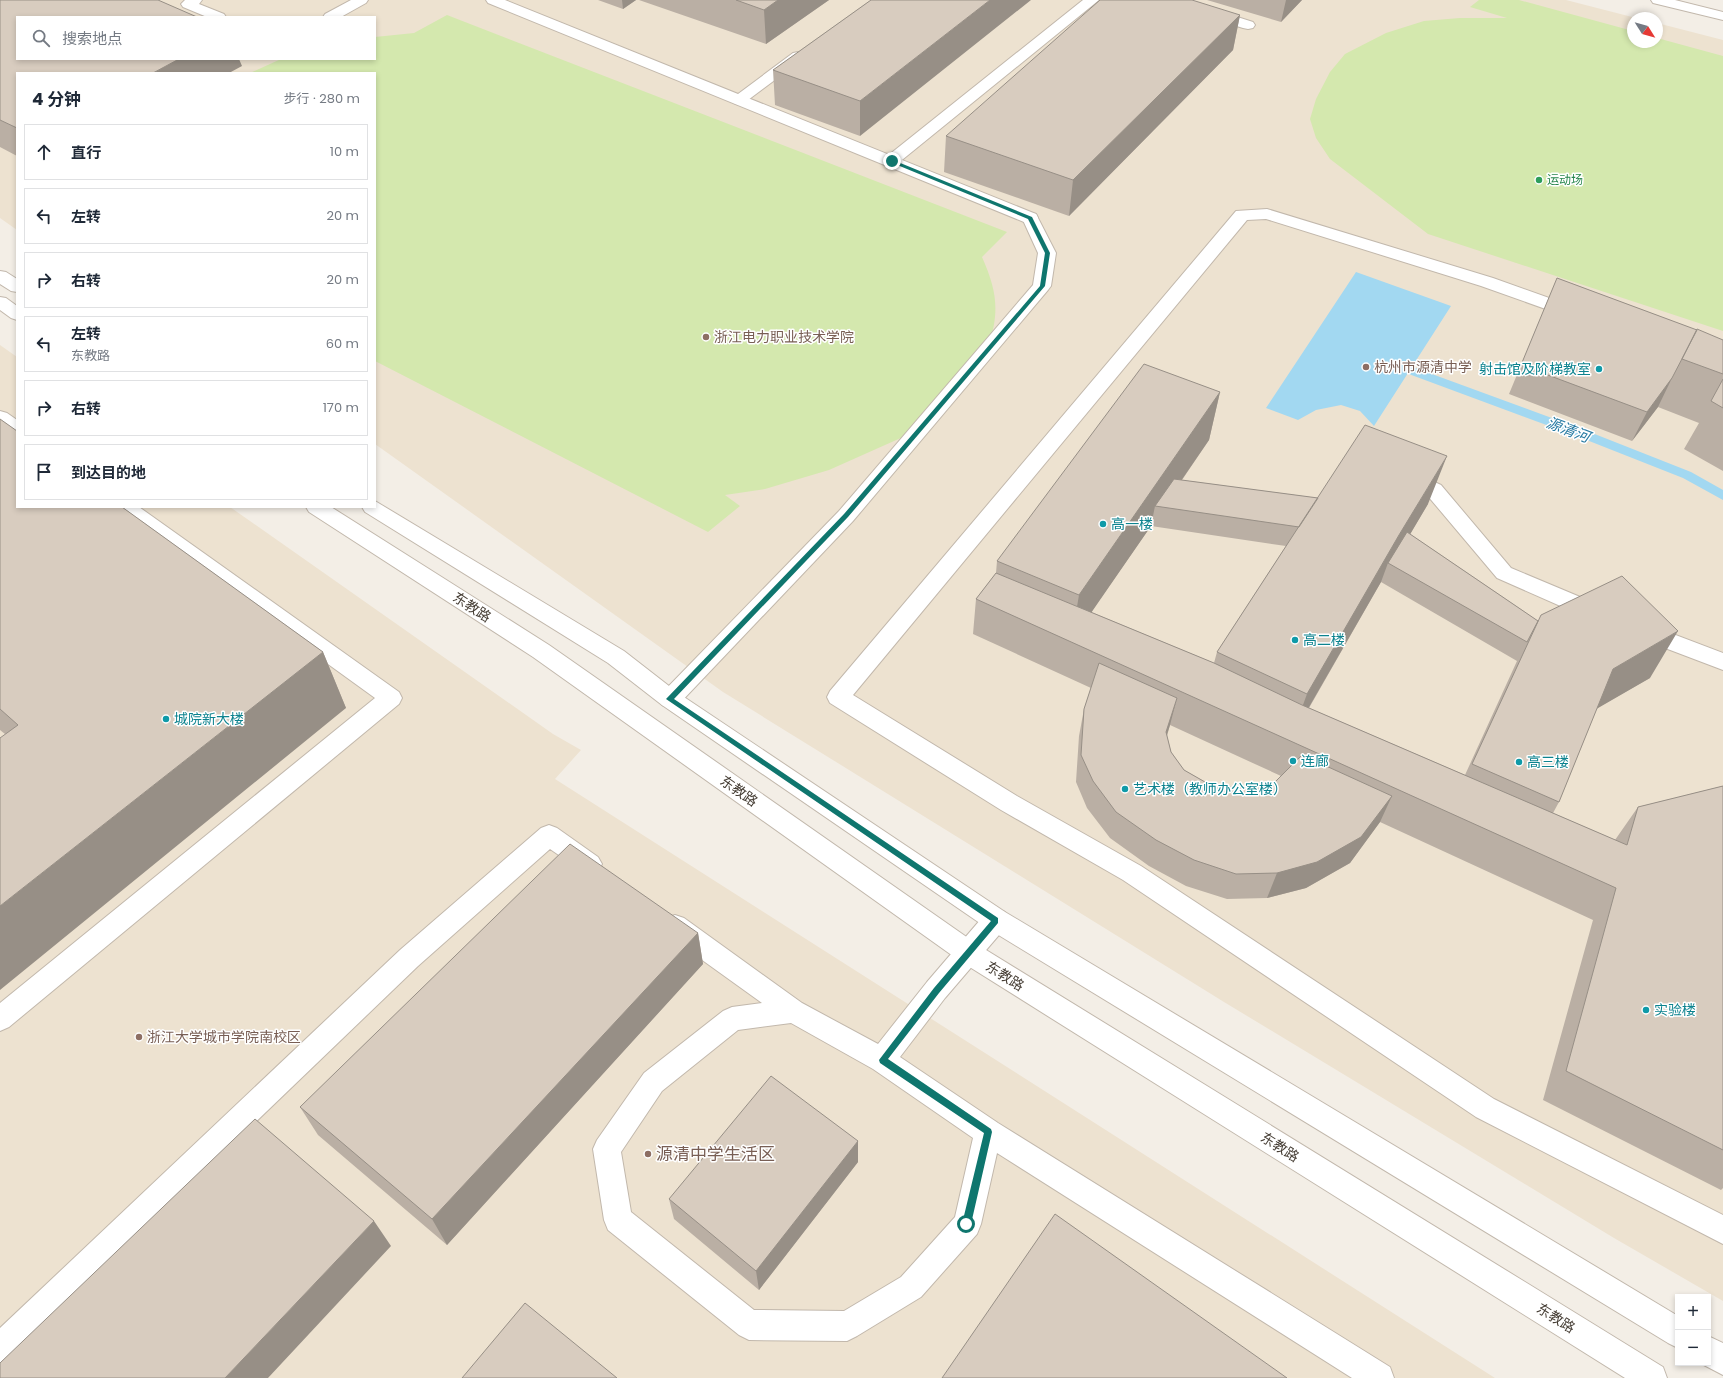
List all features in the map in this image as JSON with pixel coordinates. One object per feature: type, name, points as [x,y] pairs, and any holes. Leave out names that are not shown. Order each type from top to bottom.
[{"type":"street","points":[[196,0],[188,4],[217,16]]},
{"type":"street","points":[[332,16],[361,0]]},
{"type":"street","points":[[493,0],[1030,218],[1048,253],[1042,286],[846,516],[670,699]]},
{"type":"street","points":[[892,161],[1092,0]]},
{"type":"street","points":[[1169,0],[1248,25]]},
{"type":"street","points":[[1658,0],[1723,16]]},
{"type":"street","points":[[739,100],[807,50]]},
{"type":"street","points":[[1590,319],[1487,282],[1267,214],[1242,215],[838,697],[1009,803],[1132,873],[1485,1108],[1723,1230]]},
{"type":"street","points":[[0,276],[16,286]]},
{"type":"street","points":[[0,302],[16,313]]},
{"type":"street","points":[[0,417],[16,429]]},
{"type":"street","points":[[1390,467],[1434,490],[1504,573],[1621,623],[1723,662]]},
{"type":"street","points":[[0,1019],[391,698],[126,508]]},
{"type":"street","name":"东教路","points":[[318,508],[541,651],[969,953],[1652,1378]]},
{"type":"street","points":[[374,508],[616,657],[670,699],[996,920],[1675,1331]]},
{"type":"street","points":[[0,1348],[409,958],[549,835],[607,876]]},
{"type":"street","points":[[658,914],[793,1011],[882,1060],[988,1132],[1379,1378]]},
{"type":"street","points":[[882,1060],[920,1011],[996,920]]},
{"type":"street","points":[[793,1011],[732,1019],[653,1082],[607,1149],[618,1220],[749,1325],[847,1326],[911,1287],[966,1224],[988,1132]]},
{"type":"street","points":[[1711,1353],[1723,1360]]},
{"type":"shaded area","name":"杭州市源清中学","points":[[0,0],[1566,0],[1627,16],[1627,48],[1663,48],[1663,25],[1723,40],[1723,1301],[1614,1238],[1224,1002],[723,692],[376,445],[376,72],[16,72],[16,229],[0,218]]},
{"type":"shaded area","name":"源清中学生活区","points":[[0,345],[16,356],[16,508],[231,508],[553,734],[581,750],[555,779],[1495,1378],[0,1378]]},
{"type":"green space","name":"运动场","points":[[1479,0],[1519,0],[1627,29],[1627,48],[1663,48],[1663,40],[1723,56],[1723,331],[1428,234],[1330,159],[1316,138],[1310,119],[1316,99],[1330,72],[1345,54],[1386,33],[1424,21],[1460,18],[1507,18],[1470,7]]},
{"type":"green space","points":[[447,15],[1007,232],[982,257],[991,280],[995,302],[994,323],[988,347],[903,437],[829,470],[765,489],[725,495],[740,506],[708,532],[376,362],[376,72],[252,72],[279,60],[376,60],[376,37],[414,33]]},
{"type":"water","points":[[1356,272],[1451,306],[1374,426],[1360,411],[1341,405],[1316,410],[1298,420],[1266,408]]},
{"type":"building","points":[[0,0],[158,0],[195,16],[16,16],[16,60],[177,60],[155,72],[16,72],[16,128],[0,120]]},
{"type":"building","points":[[736,0],[778,0],[764,10]]},
{"type":"building","points":[[871,0],[990,0],[860,101],[773,70]]},
{"type":"building","points":[[1100,0],[1192,0],[1240,15],[1073,180],[946,136]]},
{"type":"building","name":"射击馆及阶梯教室","points":[[1557,278],[1697,330],[1672,378],[1647,412],[1521,365]]},
{"type":"building","points":[[1697,329],[1723,340],[1723,374],[1682,359]]},
{"type":"building","points":[[1144,364],[1220,392],[1079,595],[997,561]]},
{"type":"building","points":[[1723,379],[1723,408],[1711,401]]},
{"type":"building","name":"城院新大楼","points":[[0,419],[16,430],[16,508],[123,508],[323,652],[0,906],[0,738],[18,725],[0,709]]},
{"type":"building","name":"高二楼","points":[[1365,425],[1447,456],[1399,535],[1307,694],[1217,652]]},
{"type":"building","points":[[1174,479],[1318,498],[1299,527],[1155,506]]},
{"type":"building","points":[[1407,532],[1538,621],[1527,642],[1388,563]]},
{"type":"building","points":[[996,573],[1214,663],[1302,705],[1627,845],[1638,807],[1723,786],[1723,1150],[1566,1071],[1616,888],[976,599]]},
{"type":"building","name":"高三楼","points":[[1622,576],[1678,631],[1613,669],[1559,802],[1472,764],[1541,615]]},
{"type":"building","name":"艺术楼（教师办公室楼）","points":[[1099,663],[1177,698],[1166,732],[1171,752],[1184,770],[1212,786],[1244,788],[1275,782],[1302,755],[1392,796],[1361,837],[1317,862],[1277,873],[1236,874],[1194,860],[1156,840],[1116,812],[1093,781],[1081,755],[1084,709]]},
{"type":"building","points":[[570,844],[698,933],[432,1219],[300,1107]]},
{"type":"building","points":[[771,1076],[858,1141],[756,1271],[669,1199]]},
{"type":"building","points":[[255,1119],[374,1221],[225,1378],[0,1378],[0,1363]]},
{"type":"building","points":[[1055,1214],[1287,1378],[942,1378]]},
{"type":"building","points":[[525,1303],[617,1378],[462,1378]]},
{"type":"waterway","name":"源清河","points":[[1410,370],[1583,434],[1687,475],[1723,496]]},
{"type":"place","name":"运动场","points":[[1539,180]]},
{"type":"place","name":"浙江电力职业技术学院","points":[[706,337]]},
{"type":"place","name":"杭州市源清中学","points":[[1366,367]]},
{"type":"place","name":"射击馆及阶梯教室","points":[[1599,369]]},
{"type":"place","name":"高一楼","points":[[1103,524]]},
{"type":"place","name":"高二楼","points":[[1295,640]]},
{"type":"place","name":"城院新大楼","points":[[166,719]]},
{"type":"place","name":"连廊","points":[[1293,761]]},
{"type":"place","name":"高三楼","points":[[1519,762]]},
{"type":"place","name":"艺术楼（教师办公室楼）","points":[[1125,789]]},
{"type":"place","name":"实验楼","points":[[1646,1010]]},
{"type":"place","name":"浙江大学城市学院南校区","points":[[139,1037]]},
{"type":"place","name":"源清中学生活区","points":[[648,1154]]},
{"type":"route","points":[[892,161],[1030,218],[1048,253],[1042,286],[846,516],[670,699],[996,920],[936,990],[882,1060],[988,1132],[966,1224]]}]
